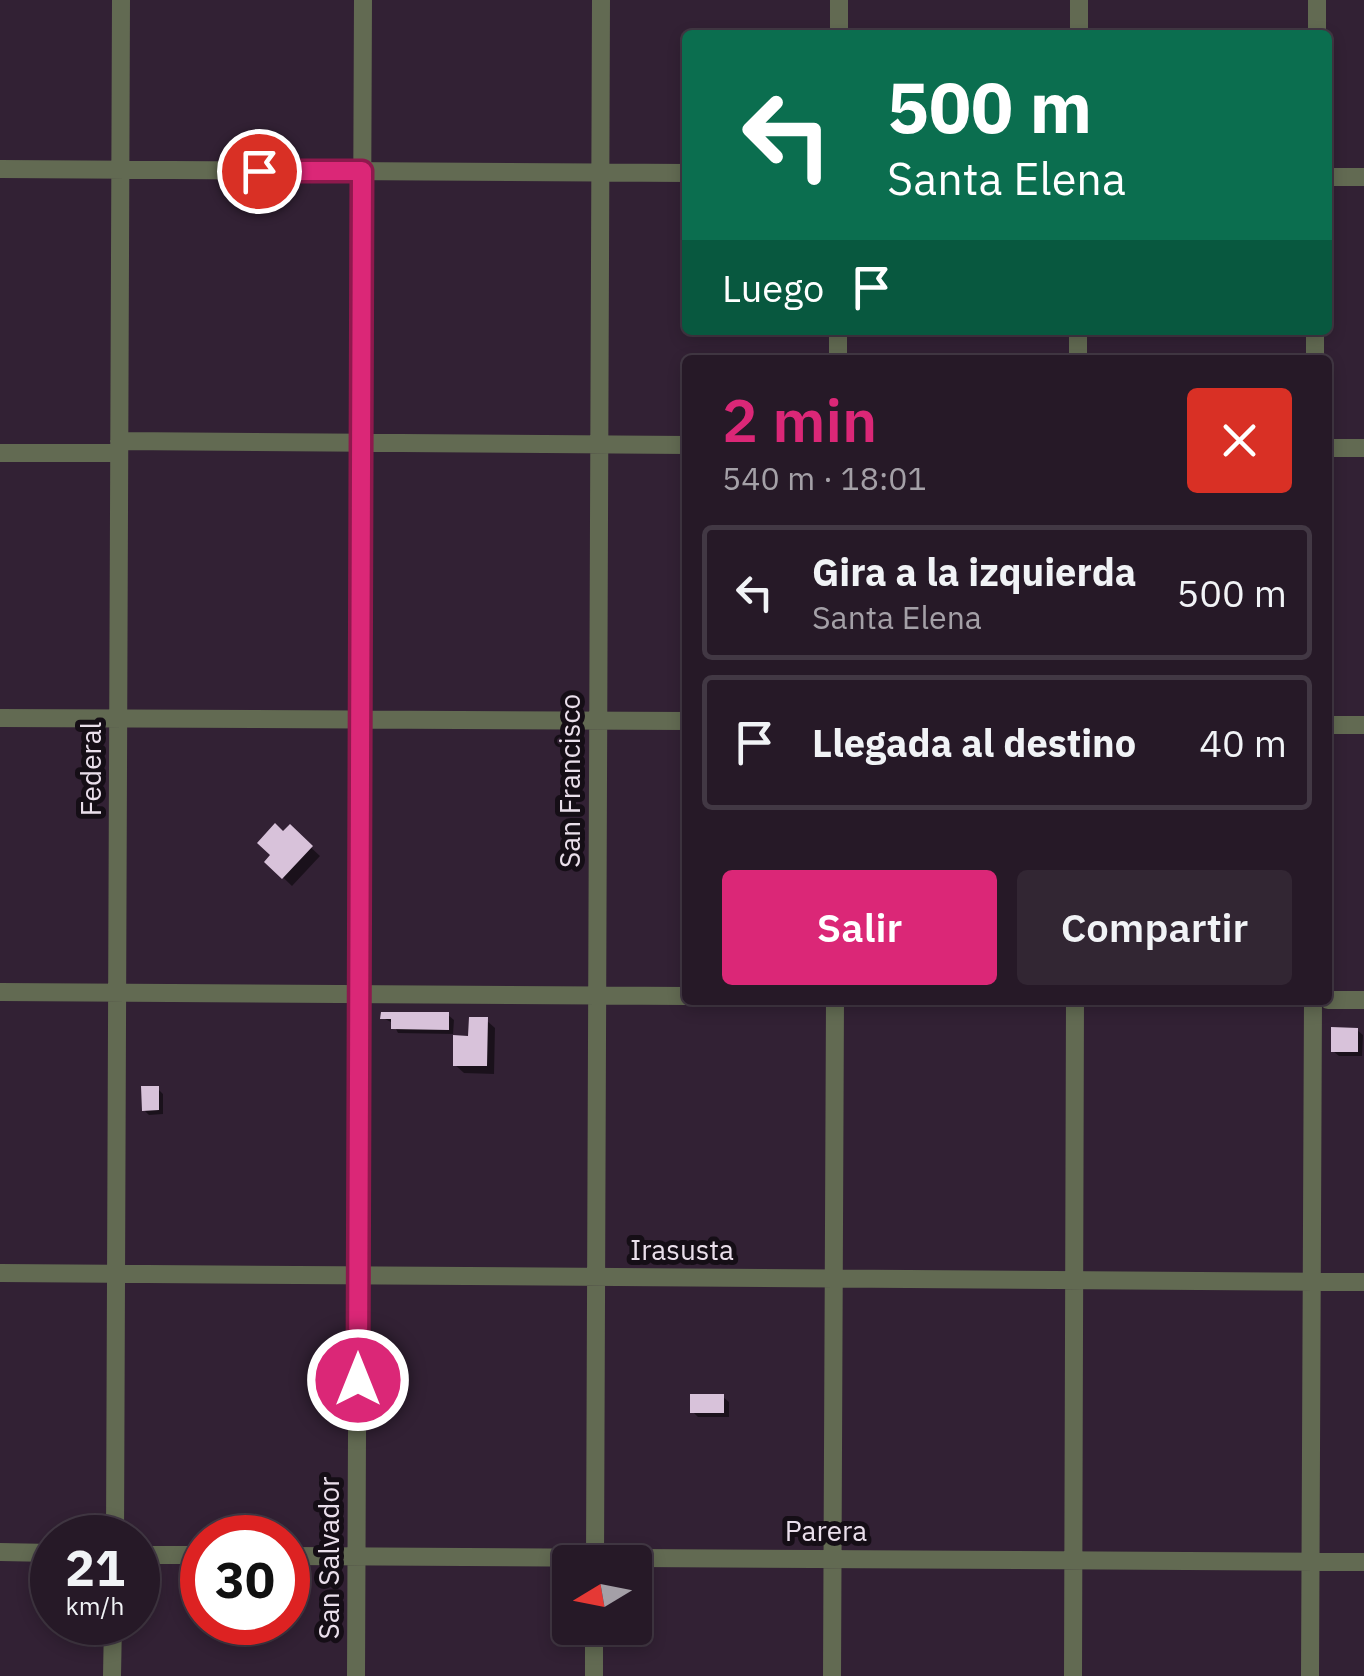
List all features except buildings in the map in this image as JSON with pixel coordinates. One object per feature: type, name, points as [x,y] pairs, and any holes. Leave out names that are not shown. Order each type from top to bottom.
[{"type":"street","name":"Federal","points":[[115,1515],[121,0]]},
{"type":"street","name":"San Salvador","points":[[356,1676],[363,0]]},
{"type":"street","name":"San Francisco","points":[[595,1545],[601,0]]},
{"type":"street","points":[[839,0],[839,30]]},
{"type":"street","points":[[1079,0],[1079,30]]},
{"type":"street","points":[[1316,30],[1317,0]]},
{"type":"street","points":[[0,169],[682,173]]},
{"type":"street","points":[[1332,176],[1364,177]]},
{"type":"street","points":[[0,453],[361,442],[682,444]]},
{"type":"street","points":[[1332,448],[1364,448]]},
{"type":"street","points":[[0,718],[682,722]]},
{"type":"street","points":[[1332,725],[1364,725]]},
{"type":"street","points":[[0,992],[682,996]]},
{"type":"street","points":[[1332,1000],[1364,1000]]},
{"type":"street","points":[[832,1676],[835,1005]]},
{"type":"street","points":[[1073,1676],[1075,1005]]},
{"type":"street","points":[[1310,1676],[1313,1005]]},
{"type":"street","name":"Irasusta","points":[[0,1272],[1364,1282]]},
{"type":"street","points":[[0,1552],[30,1553]]},
{"type":"street","name":"Parera","points":[[310,1556],[552,1559]]},
{"type":"street","name":"Parera","points":[[652,1560],[1364,1562]]},
{"type":"street","points":[[112,1676],[113,1645]]},
{"type":"street","points":[[594,1645],[594,1676]]},
{"type":"route","points":[[259,171],[362,171],[358,1380]]}]
